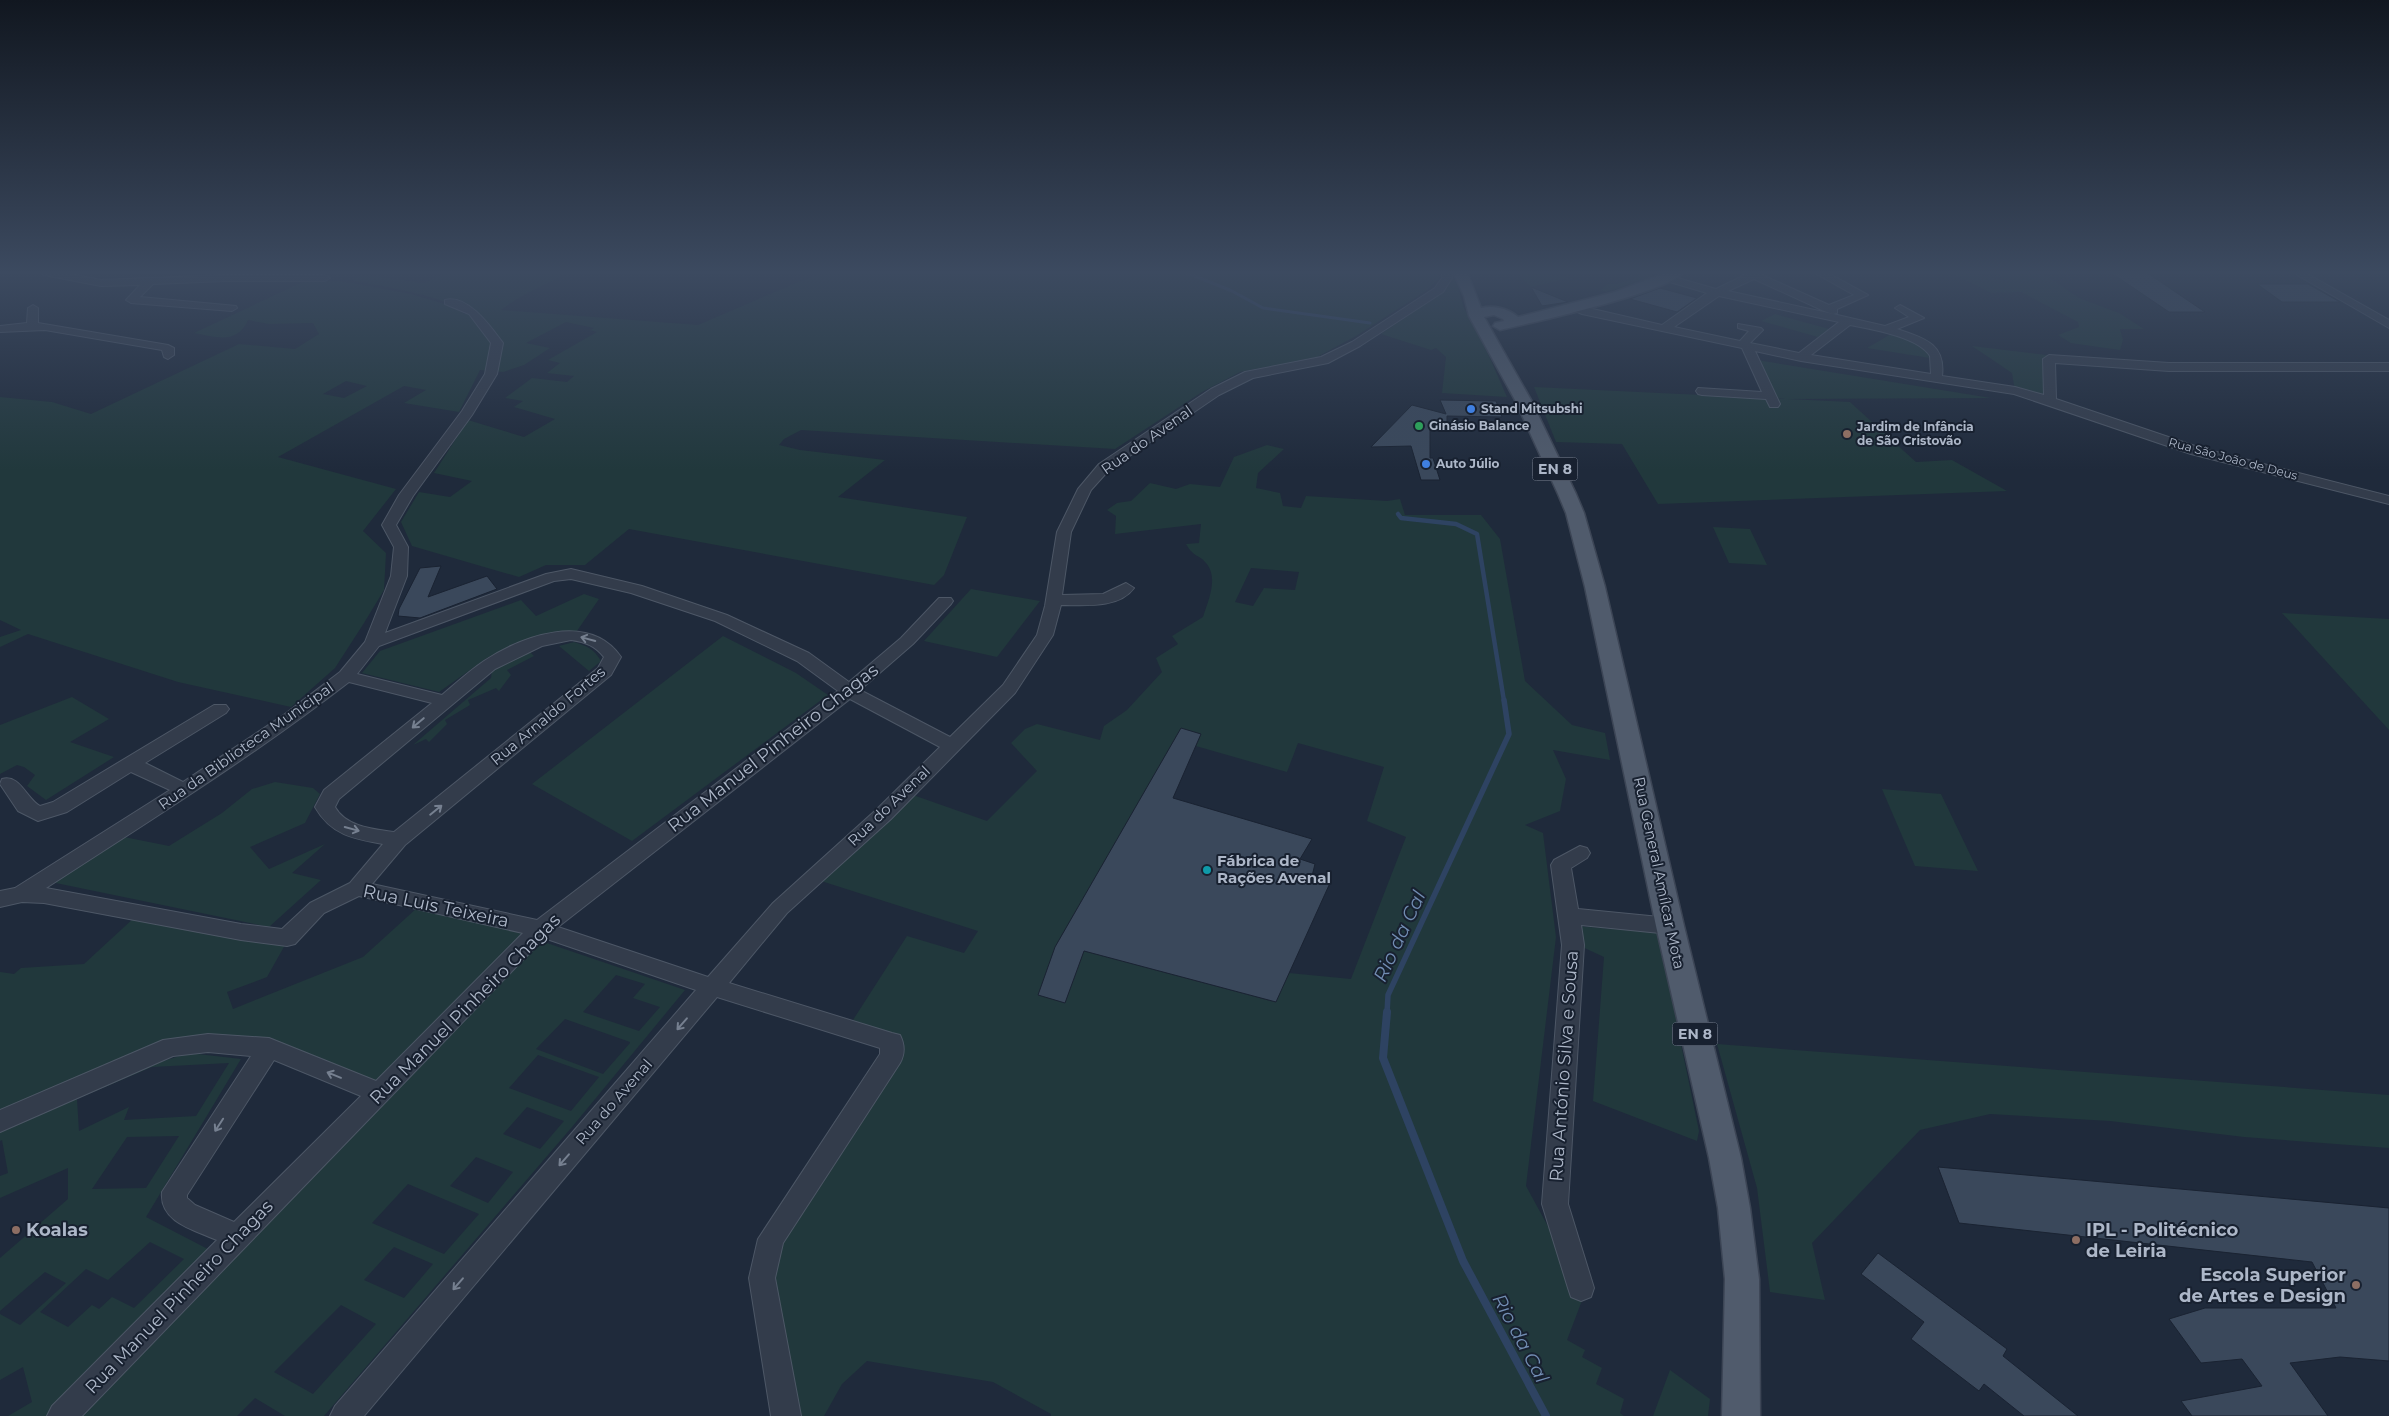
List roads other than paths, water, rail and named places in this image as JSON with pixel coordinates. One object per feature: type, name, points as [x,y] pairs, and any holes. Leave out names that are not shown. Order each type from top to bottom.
[{"type":"main road","name":"Rua General Amílcar Mota","points":[[1489,338],[1523,400],[1575,513],[1611,657],[1670,926],[1725,1158],[1734,1208],[1742,1279],[1747,1413]]},
{"type":"main road","points":[[1496,349],[1498,338]]},
{"type":"street","points":[[107,338],[168,348],[168,355]]},
{"type":"street","name":"Rua da Biblioteca Municipal","points":[[20,894],[185,790],[291,718],[346,676],[373,643],[399,576],[402,547],[389,525],[406,495],[468,412],[491,374],[497,342],[494,338]]},
{"type":"street","name":"Rua do Avenal","points":[[345,1416],[780,908],[884,814],[1009,689],[1045,635],[1054,600],[1064,532],[1085,489],[1104,467],[1215,392],[1249,375],[1324,360],[1365,338]]},
{"type":"street","name":"Rua São João de Deus","points":[[1712,338],[1801,357],[2014,392],[2050,401],[2196,452],[2389,500]]},
{"type":"street","points":[[1702,392],[1772,401],[1744,345],[1750,338]]},
{"type":"street","points":[[1801,357],[1826,338]]},
{"type":"street","points":[[1910,338],[1919,341],[1932,350],[1938,359],[1936,379]]},
{"type":"street","points":[[2050,401],[2049,359],[2178,367],[2389,367]]},
{"type":"street","points":[[373,643],[552,577],[571,574],[636,589],[721,618],[803,657],[849,692],[951,745]]},
{"type":"street","points":[[1054,600],[1104,599],[1116,596],[1126,588]]},
{"type":"street","name":"Rua Manuel Pinheiro Chagas","points":[[62,1416],[540,930],[849,692],[907,641],[945,601]]},
{"type":"street","name":"Rua Arnaldo Fortes","points":[[356,888],[398,840],[605,671],[613,657],[606,645],[588,638],[553,637],[529,644],[508,654],[489,665],[331,795],[325,807],[328,816],[342,826],[398,840]]},
{"type":"street","points":[[346,676],[444,701]]},
{"type":"street","points":[[9,783],[25,806],[38,814],[60,807],[220,709]]},
{"type":"street","points":[[131,764],[185,790]]},
{"type":"street","name":"Rua António Silva e Sousa","points":[[1580,853],[1561,865],[1573,945],[1568,981],[1555,1204],[1581,1288]]},
{"type":"street","name":"Rua Luis Teixeira","points":[[20,894],[44,894],[241,932],[287,938],[317,908],[356,888],[540,930],[713,987],[892,1042],[892,1056],[771,1239],[762,1278],[786,1416]]},
{"type":"street","points":[[0,901],[20,894]]},
{"type":"street","points":[[0,908],[20,894]]},
{"type":"street","points":[[1569,916],[1670,926]]},
{"type":"street","points":[[0,1122],[170,1047],[208,1043],[269,1048],[380,1093]]},
{"type":"street","points":[[238,1237],[186,1213],[174,1202],[175,1192],[269,1048]]},
{"type":"waterway","name":"Rio da Cal","points":[[1398,514],[1401,518],[1456,524],[1477,534],[1504,701]]},
{"type":"waterway","name":"Rio da Cal","points":[[1387,1013],[1388,995],[1509,734],[1504,700]]},
{"type":"waterway","name":"Rio da Cal","points":[[1387,1012],[1383,1058],[1463,1261],[1546,1416]]},
{"type":"place","name":"Stand Mitsubshi","points":[[1471,409]]},
{"type":"place","name":"Ginásio Balance","points":[[1419,426]]},
{"type":"place","name":"Jardim de Infância de São Cristovão","points":[[1847,434]]},
{"type":"place","name":"Auto Júlio","points":[[1426,464]]},
{"type":"place","name":"Fábrica de Rações Avenal","points":[[1207,870]]},
{"type":"place","name":"Koalas","points":[[16,1230]]},
{"type":"place","name":"IPL - Politécnico de Leiria","points":[[2076,1240]]},
{"type":"place","name":"Escola Superior de Artes e Design","points":[[2356,1285]]}]
